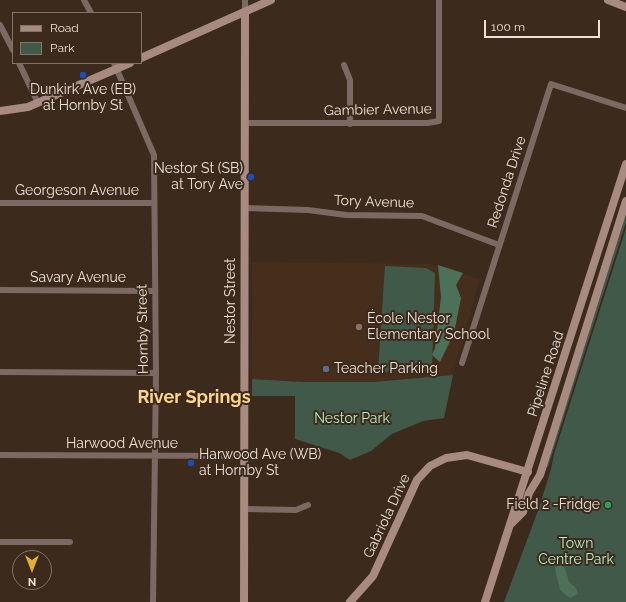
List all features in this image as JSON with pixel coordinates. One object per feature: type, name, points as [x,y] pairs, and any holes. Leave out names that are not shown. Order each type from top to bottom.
[{"type":"street","points":[[84,0],[90,12]]},
{"type":"street","name":"Nestor Street","points":[[244,602],[245,0]]},
{"type":"street","points":[[142,58],[271,0]]},
{"type":"street","name":"Gambier Avenue","points":[[244,123],[350,124],[439,122],[439,0]]},
{"type":"street","points":[[608,0],[626,7]]},
{"type":"street","points":[[0,25],[12,48]]},
{"type":"street","points":[[19,64],[38,103]]},
{"type":"street","points":[[0,111],[22,109],[38,103],[115,66],[125,64]]},
{"type":"street","points":[[344,65],[350,80],[350,124]]},
{"type":"street","name":"Hornby Street","points":[[115,66],[154,155],[156,373],[153,602]]},
{"type":"street","name":"Redonda Drive","points":[[462,363],[551,84],[626,108]]},
{"type":"street","name":"Pipeline Road","points":[[485,602],[626,164]]},
{"type":"street","name":"Pipeline Road","points":[[511,525],[523,512],[528,493],[540,475],[626,202]]},
{"type":"street","name":"Georgeson Avenue","points":[[0,203],[154,203]]},
{"type":"street","name":"Tory Avenue","points":[[244,208],[308,210],[346,215],[422,216],[499,245]]},
{"type":"street","name":"Savary Avenue","points":[[0,290],[155,291]]},
{"type":"street","points":[[0,372],[156,373]]},
{"type":"street","name":"Harwood Avenue","points":[[0,455],[244,456]]},
{"type":"street","name":"Gabriola Drive","points":[[350,602],[373,576],[417,480],[430,466],[446,458],[468,455],[528,472]]},
{"type":"street","points":[[244,509],[296,510],[308,504]]},
{"type":"street","points":[[0,542],[70,542]]},
{"type":"street","name":"Pipeline Road","points":[[489,592],[491,602]]},
{"type":"shaded area","name":"École Nestor Elementary School","points":[[252,262],[431,264],[480,279],[453,375],[373,382],[303,382],[252,379]]},
{"type":"green space","points":[[626,215],[626,222],[548,467],[546,467]]},
{"type":"green space","name":"Town Centre Park","points":[[626,228],[626,602],[504,602],[539,508],[554,454]]},
{"type":"green space","points":[[438,265],[463,273],[456,285],[461,298],[454,333],[440,362],[432,355],[435,348],[441,297]]},
{"type":"green space","points":[[385,266],[426,268],[435,273],[432,370],[378,372]]},
{"type":"green space","name":"Nestor Park","points":[[453,375],[444,418],[423,421],[392,434],[371,451],[350,460],[339,453],[295,439],[295,396],[252,396],[252,379],[303,382],[373,382]]},
{"type":"green space","points":[[561,565],[565,568],[569,582],[576,588],[578,594],[570,598],[560,590],[555,567]]},
{"type":"place","name":"Dunkirk Ave (EB) at Hornby St","points":[[83,75]]},
{"type":"place","name":"Nestor St (SB) at Tory Ave","points":[[251,177]]},
{"type":"place","name":"École Nestor Elementary School","points":[[359,327]]},
{"type":"place","name":"Teacher Parking","points":[[326,369]]},
{"type":"place","name":"Harwood Ave (WB) at Hornby St","points":[[191,463]]},
{"type":"place","name":"Field 2 -Fridge","points":[[608,505]]},
{"type":"district","name":"River Springs","points":[[194,398]]}]
